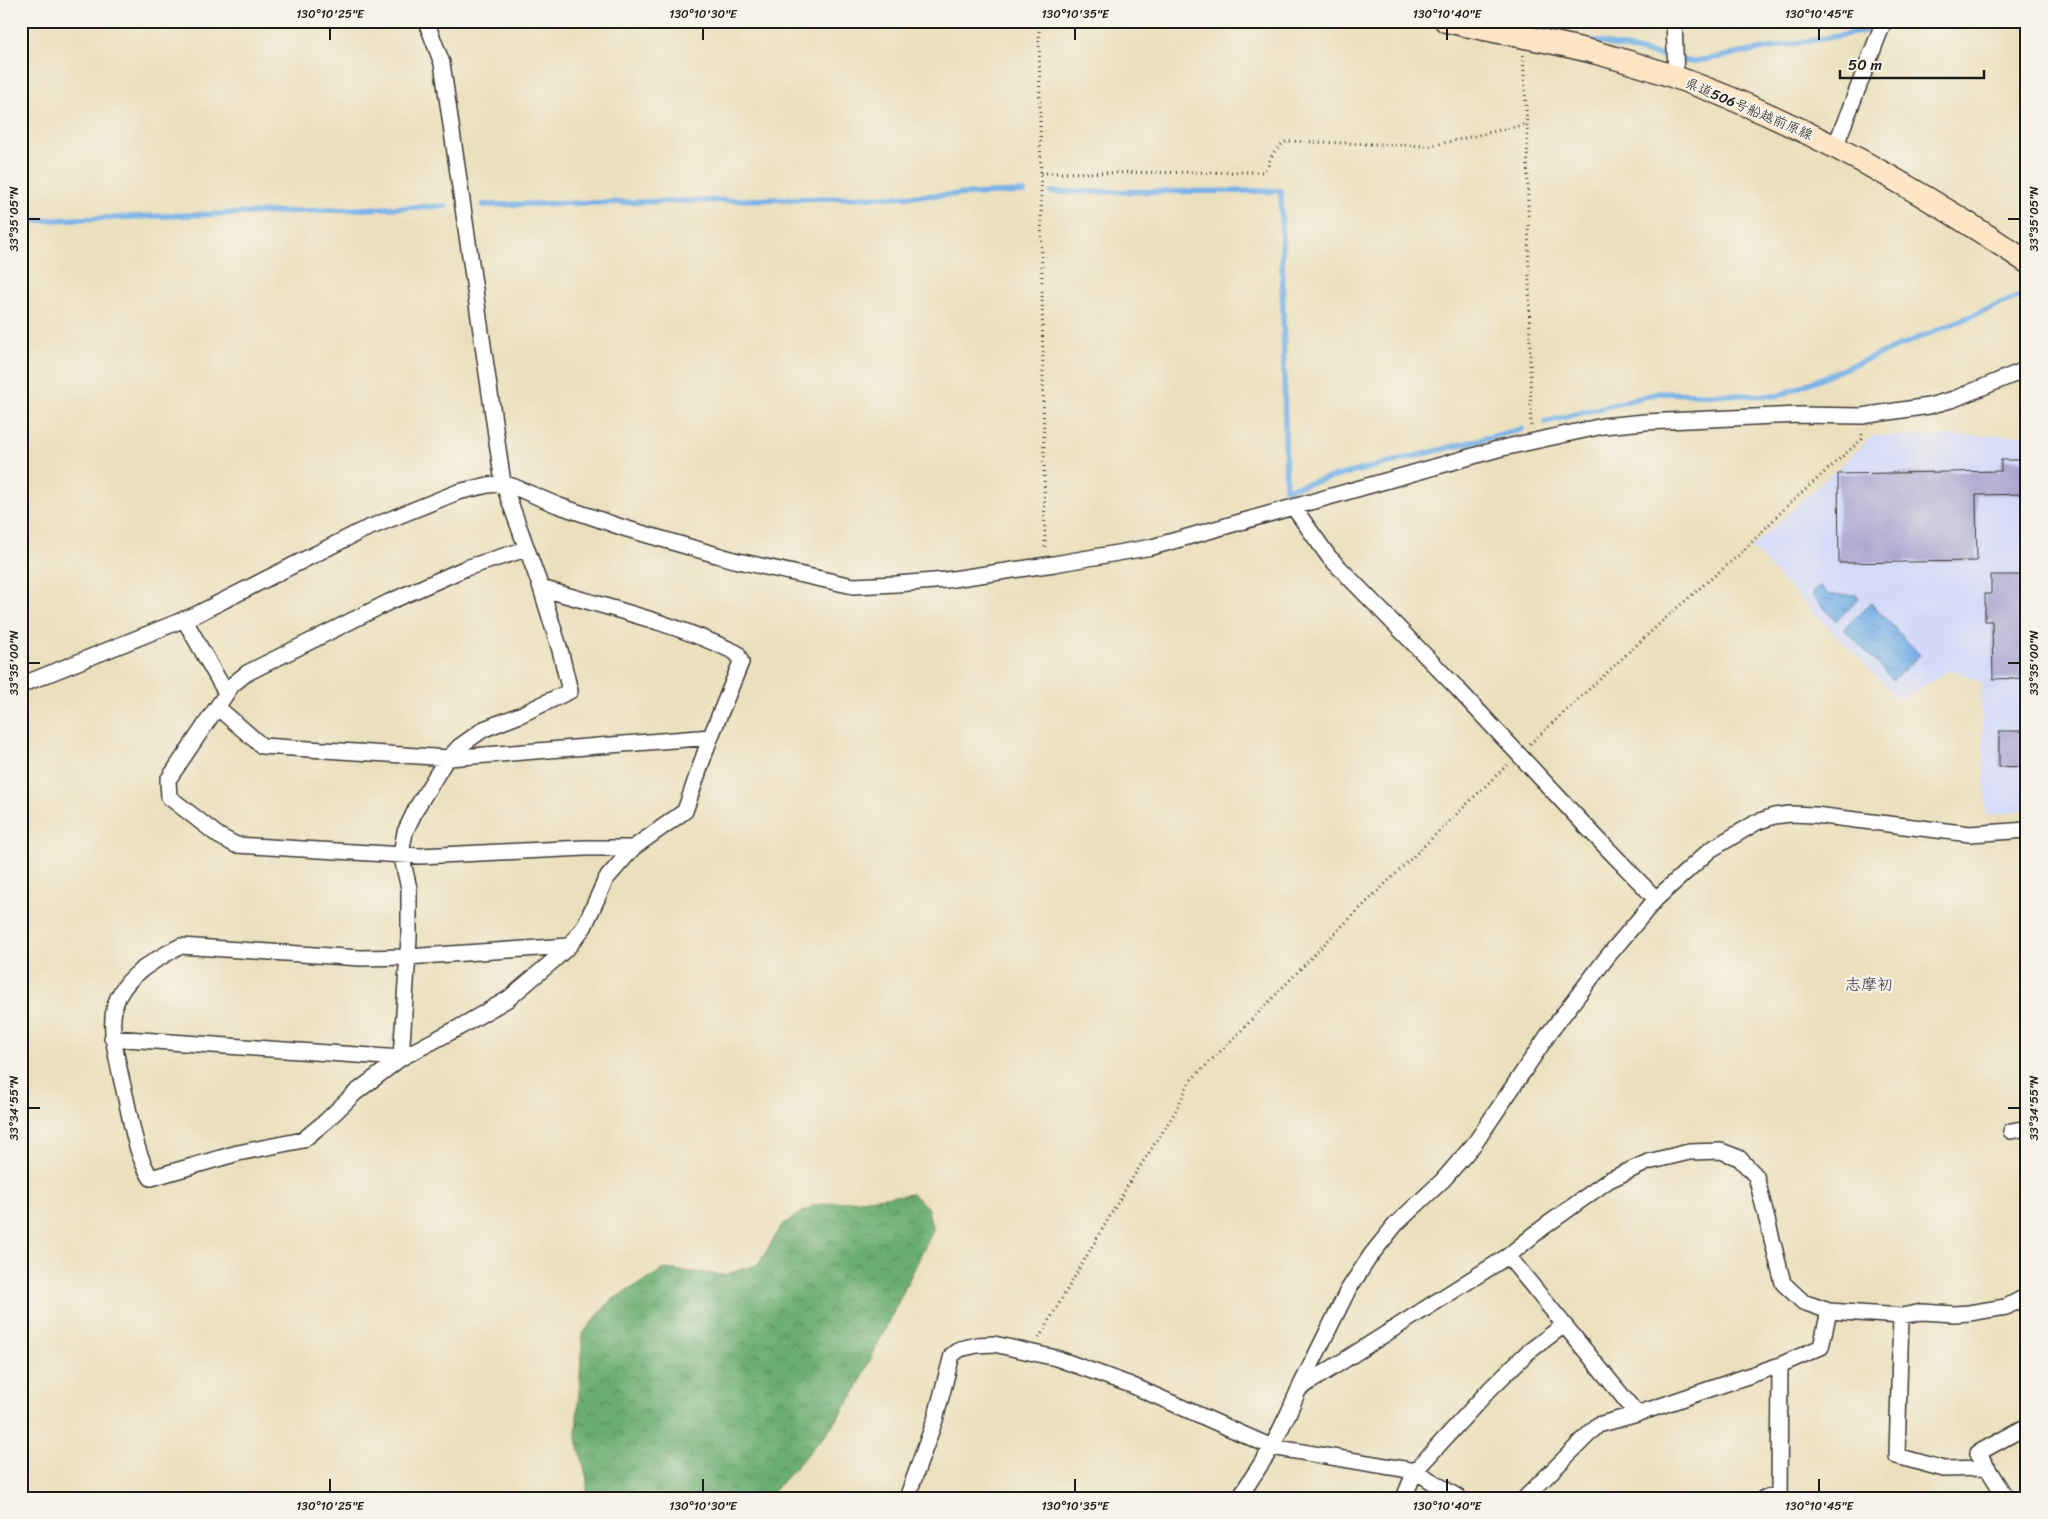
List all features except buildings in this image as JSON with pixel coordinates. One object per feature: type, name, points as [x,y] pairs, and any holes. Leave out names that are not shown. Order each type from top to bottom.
[{"type":"main road","name":"県道506号船越前原線","points":[[1446,21],[1597,53],[1676,78],[1761,111],[1898,180],[2027,262]]},
{"type":"street","points":[[401,1058],[409,938],[409,888],[401,854],[405,832],[418,807],[449,758],[460,746],[484,729],[520,715],[570,691],[541,588],[503,483],[442,63],[426,21]]},
{"type":"street","points":[[1674,21],[1676,78]]},
{"type":"street","points":[[1835,147],[1884,21]]},
{"type":"street","points":[[21,685],[184,620],[362,531],[458,492],[503,483],[624,528],[688,548],[786,572],[853,586],[946,580],[1045,566],[1152,547],[1294,508],[1421,470],[1531,441],[1603,426],[1645,422],[1798,416],[1862,416],[1929,406],[1969,393],[2027,370]]},
{"type":"street","points":[[1294,508],[1329,557],[1456,687],[1656,899]]},
{"type":"street","points":[[526,549],[466,568],[381,606],[246,673],[226,693],[168,780],[168,796],[220,836],[236,845],[308,851],[420,856],[585,848],[633,848]]},
{"type":"street","points":[[541,588],[651,620],[714,642],[737,653],[741,662],[711,737],[685,811],[633,848],[606,879],[584,928],[569,946],[508,999],[401,1058],[355,1093],[326,1122],[303,1140],[238,1154],[151,1178],[144,1167],[131,1121],[112,1038],[112,1016],[118,996],[128,980],[159,957],[181,946],[350,957],[407,957],[569,946]]},
{"type":"street","points":[[184,620],[226,693]]},
{"type":"street","points":[[217,707],[262,746],[449,758],[711,737]]},
{"type":"street","points":[[1240,1498],[1272,1447],[1348,1290],[1371,1255],[1396,1224],[1443,1180],[1475,1143],[1577,995],[1656,899],[1710,850],[1757,822],[1774,816],[1790,814],[1815,815],[1970,834],[2027,830]]},
{"type":"street","points":[[112,1038],[401,1058]]},
{"type":"street","points":[[2011,1131],[2027,1128]]},
{"type":"street","points":[[1299,1389],[1508,1256],[1541,1229],[1609,1180],[1648,1162],[1689,1152],[1721,1151],[1739,1158],[1756,1176],[1783,1284],[1804,1302],[1829,1311],[1901,1316],[1922,1312],[1969,1313],[2006,1306],[2027,1296]]},
{"type":"street","points":[[1508,1256],[1637,1414]]},
{"type":"street","points":[[1525,1498],[1598,1425],[1637,1414],[1780,1365],[1821,1347],[1829,1311]]},
{"type":"street","points":[[1901,1316],[1897,1456],[1944,1469],[1988,1468]]},
{"type":"street","points":[[1404,1498],[1415,1471],[1496,1383],[1528,1353],[1564,1325]]},
{"type":"street","points":[[907,1498],[935,1420],[952,1355],[960,1350],[977,1345],[994,1344],[1056,1358],[1131,1385],[1272,1447],[1415,1471],[1459,1498]]},
{"type":"street","points":[[1764,1498],[1779,1496],[1780,1365]]},
{"type":"street","points":[[2006,1498],[1978,1452],[2027,1426]]},
{"type":"path","points":[[1039,21],[1045,566]]},
{"type":"path","points":[[1522,37],[1527,124],[1531,441]]},
{"type":"path","points":[[1040,173],[1262,172],[1268,167],[1269,158],[1277,147],[1286,141],[1430,146],[1527,124]]},
{"type":"path","points":[[1031,1352],[1128,1184],[1174,1114],[1190,1082],[1338,930],[1518,754],[1670,614],[1742,552],[1789,504],[1862,439],[1862,416]]},
{"type":"shaded area","points":[[2027,435],[2027,810],[1986,815],[1980,682],[1951,669],[1900,701],[1751,548],[1873,436]]},
{"type":"green space","points":[[912,1194],[927,1207],[933,1230],[853,1396],[826,1434],[767,1498],[587,1498],[587,1479],[576,1435],[583,1333],[610,1301],[664,1269],[724,1275],[759,1264],[781,1226],[814,1205]]},
{"type":"water","points":[[1820,586],[1829,595],[1856,595],[1859,599],[1836,621],[1811,594]]},
{"type":"water","points":[[1871,603],[1920,655],[1893,680],[1844,629]]},
{"type":"waterway","points":[[1894,26],[1921,21]]},
{"type":"waterway","points":[[1594,41],[1691,62],[1865,31]]},
{"type":"waterway","points":[[1051,192],[1281,191],[1286,489],[1522,429]]},
{"type":"waterway","points":[[483,205],[889,197],[1024,192]]},
{"type":"waterway","points":[[21,221],[446,206]]},
{"type":"waterway","points":[[1545,422],[1659,393],[1778,396],[2027,293]]},
{"type":"district","name":"志摩初","points":[[1869,984]]}]
